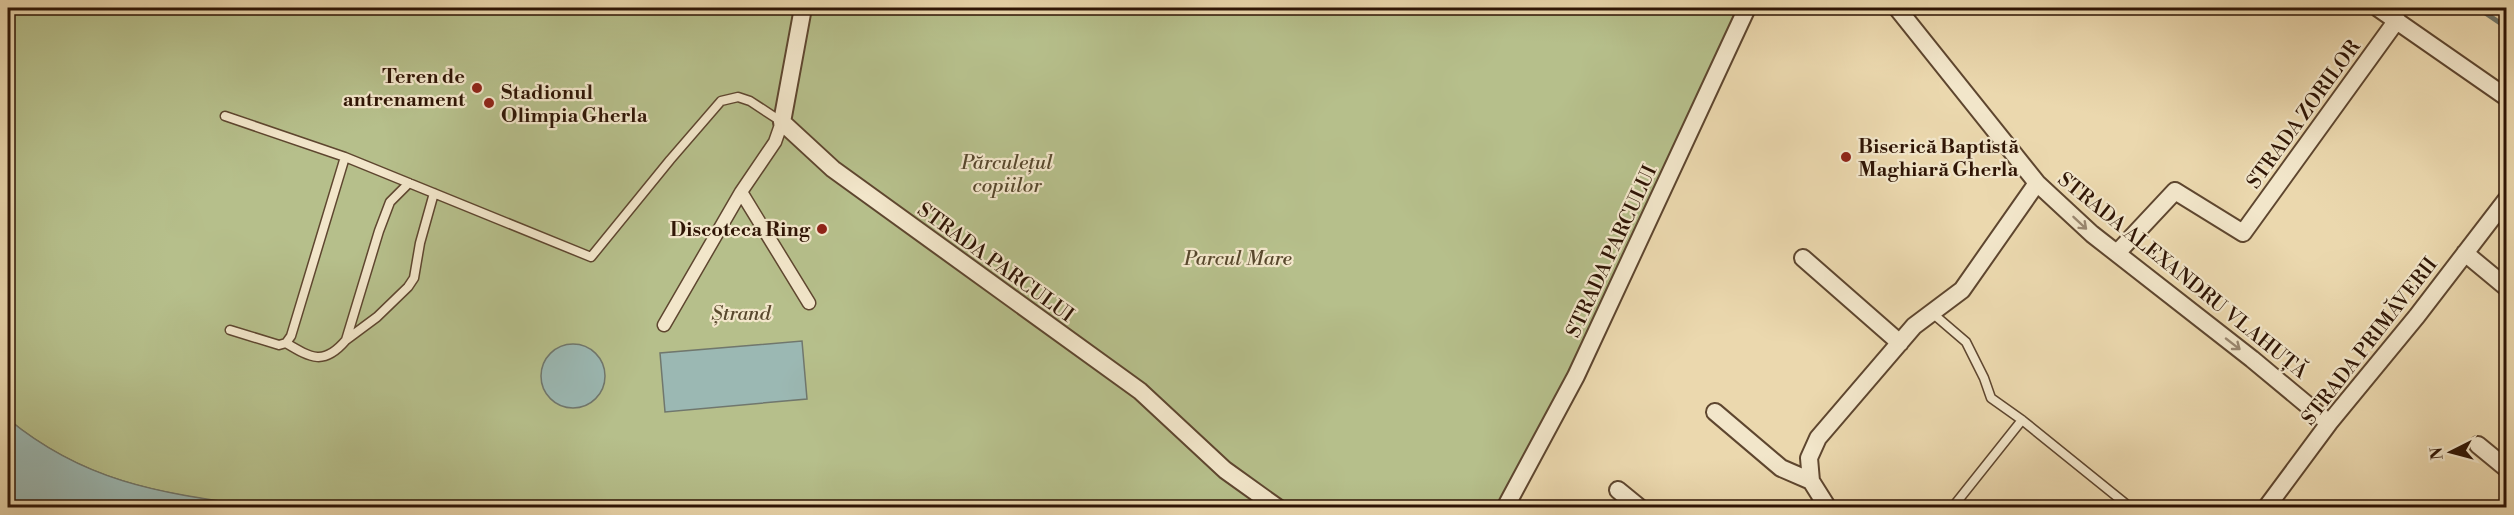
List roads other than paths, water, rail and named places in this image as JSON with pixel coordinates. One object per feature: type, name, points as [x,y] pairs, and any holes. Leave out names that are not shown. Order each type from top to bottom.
[{"type":"street","points":[[664,325],[741,192],[775,142],[782,122],[803,8]]},
{"type":"street","name":"STRADA PARCULUI","points":[[1506,507],[1576,376],[1747,8]]},
{"type":"street","name":"STRADA ALEXANDRU VLAHUȚĂ","points":[[1897,8],[2037,183],[2092,234],[2329,423]]},
{"type":"street","points":[[2378,8],[2506,97]]},
{"type":"street","name":"STRADA ZORILOR","points":[[2117,253],[2175,191],[2244,233],[2397,20]]},
{"type":"street","name":"STRADA PARCULUI","points":[[782,122],[833,169],[1140,391],[1225,470],[1278,507]]},
{"type":"street","name":"STRADA ALEXANDRU VLAHUȚĂ","points":[[1811,481],[1809,458],[1818,438],[1914,326],[1962,290],[2037,183]]},
{"type":"street","points":[[741,192],[809,303]]},
{"type":"street","name":"STRADA PRIMĂVERII","points":[[2266,507],[2329,423],[2506,200]]},
{"type":"street","points":[[2465,253],[2506,287]]},
{"type":"street","points":[[1803,258],[1900,343]]},
{"type":"street","points":[[1715,412],[1781,468],[1811,481],[1828,507]]},
{"type":"street","points":[[2478,445],[2506,468]]},
{"type":"street","points":[[1618,490],[1640,507]]},
{"type":"lane","points":[[225,116],[345,157],[591,257],[670,160],[721,102],[738,97],[750,101],[782,122]]},
{"type":"lane","points":[[230,330],[279,345],[286,343],[291,336],[345,157]]},
{"type":"lane","points":[[346,340],[390,202],[410,183]]},
{"type":"lane","points":[[286,343],[309,356],[317,357],[337,351],[346,340],[377,317],[408,287],[414,278],[420,243],[434,193]]},
{"type":"lane","points":[[1930,312],[1966,342],[1991,398],[2022,420],[2130,507]]},
{"type":"lane","points":[[1952,507],[2022,420]]},
{"type":"water","points":[[802,341],[807,399],[665,412],[660,353]]},
{"type":"water","points":[[567,344],[579,344],[596,353],[603,364],[605,376],[603,388],[596,399],[579,408],[567,408],[555,403],[546,394],[541,382],[541,370],[546,358],[555,349]]},
{"type":"water","points":[[8,419],[38,441],[97,472],[158,490],[260,507],[8,507]]},
{"type":"waterway","points":[[2478,8],[2506,27]]},
{"type":"place","name":"Teren de antrenament","points":[[477,88]]},
{"type":"place","name":"Stadionul Olimpia Gherla","points":[[489,103]]},
{"type":"place","name":"Biserică Baptistă Maghiară Gherla","points":[[1846,157]]},
{"type":"place","name":"Discoteca Ring","points":[[822,229]]},
{"type":"park label","name":"Părculețul copiilor","points":[[1007,174]]},
{"type":"park label","name":"Parcul Mare","points":[[1238,258]]},
{"type":"park label","name":"Ștrand","points":[[741,313]]}]
